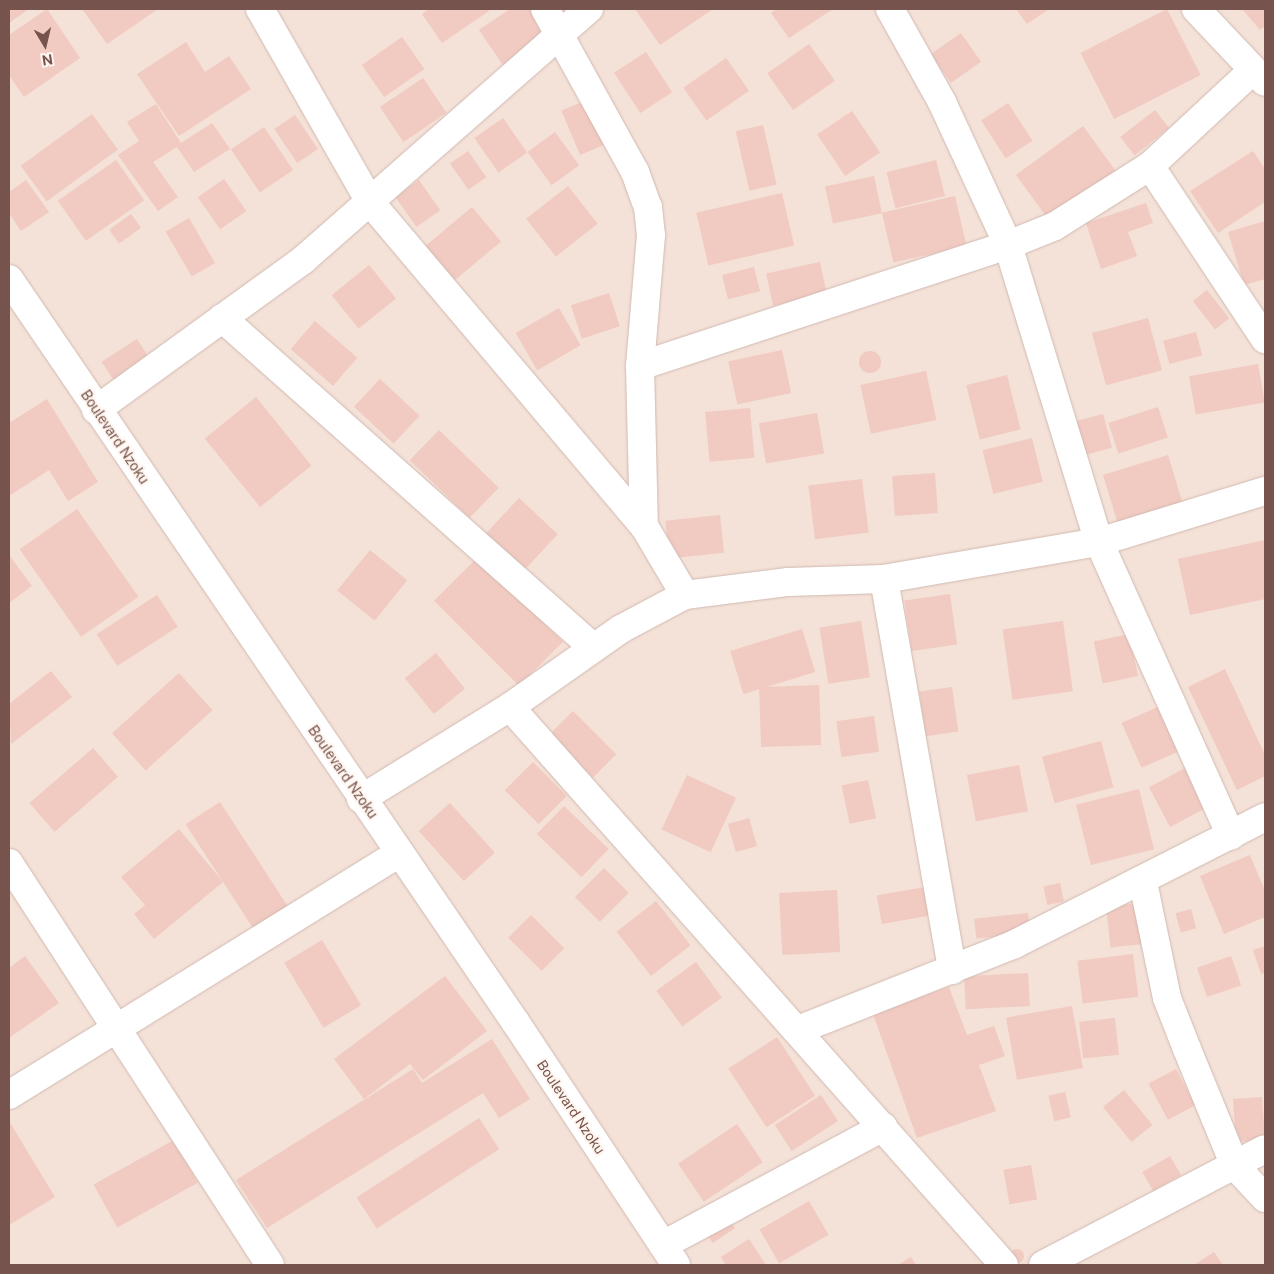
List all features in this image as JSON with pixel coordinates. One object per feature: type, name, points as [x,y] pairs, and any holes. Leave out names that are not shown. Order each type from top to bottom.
[{"type":"street","points":[[260,9],[370,202],[483,340],[644,526],[685,595]]},
{"type":"street","points":[[545,9],[561,34],[635,172],[648,207],[651,235],[640,366],[644,526]]},
{"type":"street","points":[[96,410],[303,260],[589,9]]},
{"type":"street","points":[[890,9],[942,102],[1008,245],[1099,542],[1231,836]]},
{"type":"street","points":[[640,366],[1008,245],[1055,226],[1150,166],[1259,76],[1196,9]]},
{"type":"street","points":[[1150,166],[1265,339]]},
{"type":"street","name":"Boulevard Nzoku","points":[[9,279],[361,800],[400,853],[670,1255]]},
{"type":"street","points":[[222,318],[594,647]]},
{"type":"street","points":[[361,800],[510,707],[594,647],[685,595],[788,582],[884,579],[1099,542],[1265,491]]},
{"type":"street","points":[[884,579],[952,970]]},
{"type":"street","points":[[510,707],[798,1030],[1004,1265]]},
{"type":"street","points":[[798,1030],[1015,944],[1143,882],[1265,817]]},
{"type":"street","points":[[9,1094],[117,1030],[400,853]]},
{"type":"street","points":[[9,863],[270,1265]]},
{"type":"street","points":[[1143,882],[1167,998],[1236,1166],[1265,1198]]},
{"type":"street","points":[[670,1255],[883,1127]]},
{"type":"street","points":[[1043,1265],[1236,1166],[1265,1149]]},
{"type":"shaded area","points":[[9,9],[1265,9],[1265,1265],[9,1265]]},
{"type":"building","points":[[9,9],[29,9],[9,23]]},
{"type":"building","points":[[47,9],[80,58],[24,97],[9,75],[9,35]]},
{"type":"building","points":[[82,9],[158,9],[107,44]]},
{"type":"building","points":[[429,9],[488,9],[489,11],[442,43],[422,14]]},
{"type":"building","points":[[510,9],[536,9],[553,34],[505,68],[479,30]]},
{"type":"building","points":[[635,9],[713,9],[660,45]]},
{"type":"building","points":[[777,9],[833,9],[789,38],[771,13]]},
{"type":"building","points":[[1016,9],[1049,9],[1027,24]]},
{"type":"building","points":[[1167,9],[1201,75],[1114,119],[1081,53]]},
{"type":"building","points":[[1265,9],[1265,26],[1260,30],[1243,10]]},
{"type":"building","points":[[961,33],[981,62],[951,83],[931,54]]},
{"type":"building","points":[[402,37],[424,69],[384,97],[362,65]]},
{"type":"building","points":[[186,42],[205,72],[229,56],[251,89],[179,136],[137,74]]},
{"type":"building","points":[[809,44],[835,81],[793,110],[767,73]]},
{"type":"building","points":[[646,52],[672,92],[640,113],[614,73]]},
{"type":"building","points":[[726,58],[749,91],[706,121],[683,88]]},
{"type":"building","points":[[423,78],[446,113],[403,142],[380,107]]},
{"type":"building","points":[[589,99],[608,143],[580,155],[561,111]]},
{"type":"building","points":[[1008,103],[1033,141],[1006,158],[981,120]]},
{"type":"building","points":[[156,104],[181,143],[212,123],[230,149],[194,172],[177,147],[153,162],[178,197],[158,211],[118,155],[139,141],[127,122]]},
{"type":"building","points":[[1155,110],[1169,128],[1134,155],[1120,137]]},
{"type":"building","points":[[852,111],[880,152],[845,176],[817,134]]},
{"type":"building","points":[[92,114],[118,150],[47,201],[21,166]]},
{"type":"building","points":[[295,115],[318,149],[297,163],[274,129]]},
{"type":"building","points":[[503,118],[527,152],[498,172],[474,138]]},
{"type":"building","points":[[763,125],[777,184],[749,191],[736,131]]},
{"type":"building","points":[[1083,126],[1118,175],[1051,223],[1016,175]]},
{"type":"building","points":[[264,127],[293,170],[260,192],[231,149]]},
{"type":"building","points":[[555,132],[579,165],[552,185],[527,152]]},
{"type":"building","points":[[468,151],[486,177],[468,190],[450,164]]},
{"type":"building","points":[[1253,151],[1265,169],[1265,202],[1218,233],[1190,191]]},
{"type":"building","points":[[116,160],[144,200],[86,241],[58,201]]},
{"type":"building","points":[[936,160],[945,196],[895,208],[887,172]]},
{"type":"building","points":[[874,176],[882,213],[833,224],[825,186]]},
{"type":"building","points":[[224,179],[246,211],[220,229],[198,197]]},
{"type":"building","points":[[26,180],[49,212],[21,231],[9,213],[9,192]]},
{"type":"building","points":[[419,180],[440,210],[416,227],[395,197]]},
{"type":"building","points":[[568,186],[598,224],[556,256],[526,219]]},
{"type":"building","points":[[782,193],[794,246],[708,265],[696,213]]},
{"type":"building","points":[[955,196],[966,246],[893,263],[882,213]]},
{"type":"building","points":[[1146,203],[1153,223],[1128,232],[1137,256],[1101,269],[1086,223]]},
{"type":"building","points":[[472,207],[501,241],[451,283],[422,249]]},
{"type":"building","points":[[131,214],[141,228],[119,244],[109,230]]},
{"type":"building","points":[[189,218],[215,263],[192,277],[166,232]]},
{"type":"building","points":[[1265,221],[1265,279],[1244,285],[1228,232]]},
{"type":"building","points":[[820,262],[827,294],[773,306],[766,273]]},
{"type":"building","points":[[369,265],[396,298],[359,329],[332,295]]},
{"type":"building","points":[[754,267],[760,291],[728,299],[722,275]]},
{"type":"building","points":[[1207,290],[1229,318],[1215,329],[1193,301]]},
{"type":"building","points":[[609,293],[620,326],[582,339],[571,305]]},
{"type":"building","points":[[559,308],[580,345],[537,370],[516,333]]},
{"type":"building","points":[[1148,318],[1162,370],[1106,385],[1092,333]]},
{"type":"building","points":[[315,321],[357,358],[333,386],[291,349]]},
{"type":"building","points":[[1196,332],[1202,355],[1169,364],[1163,341]]},
{"type":"building","points":[[137,339],[152,362],[116,385],[102,362]]},
{"type":"building","points":[[782,350],[791,393],[737,404],[728,361]]},
{"type":"building","points":[[870,351],[878,354],[881,362],[878,370],[870,373],[862,370],[859,362],[862,354]]},
{"type":"building","points":[[1258,364],[1265,402],[1196,415],[1189,376]]},
{"type":"building","points":[[926,371],[936,420],[871,434],[860,385]]},
{"type":"building","points":[[1007,375],[1021,429],[980,439],[966,385]]},
{"type":"building","points":[[380,379],[419,416],[394,444],[354,407]]},
{"type":"building","points":[[256,397],[311,465],[260,507],[205,439]]},
{"type":"building","points":[[47,399],[98,482],[68,501],[49,470],[9,496],[9,423]]},
{"type":"building","points":[[1158,407],[1168,437],[1118,454],[1109,423]]},
{"type":"building","points":[[750,408],[754,458],[710,462],[705,412]]},
{"type":"building","points":[[817,413],[824,453],[766,464],[759,423]]},
{"type":"building","points":[[1103,414],[1112,448],[1081,456],[1072,422]]},
{"type":"building","points":[[439,430],[499,488],[470,518],[410,460]]},
{"type":"building","points":[[1032,438],[1043,482],[993,494],[983,450]]},
{"type":"building","points":[[1168,455],[1183,506],[1118,526],[1103,475]]},
{"type":"building","points":[[935,473],[938,513],[895,516],[892,476]]},
{"type":"building","points":[[862,479],[869,533],[815,539],[808,486]]},
{"type":"building","points":[[519,498],[558,534],[524,571],[485,535]]},
{"type":"building","points":[[77,509],[138,597],[81,637],[20,549]]},
{"type":"building","points":[[720,515],[724,553],[669,559],[665,521]]},
{"type":"building","points":[[1265,540],[1265,599],[1190,615],[1178,559]]},
{"type":"building","points":[[370,550],[407,580],[375,621],[337,590]]},
{"type":"building","points":[[9,555],[32,586],[9,603]]},
{"type":"building","points":[[478,557],[563,642],[519,686],[434,601]]},
{"type":"building","points":[[950,594],[957,645],[912,651],[904,600]]},
{"type":"building","points":[[157,595],[178,627],[117,666],[97,634]]},
{"type":"building","points":[[861,621],[870,677],[828,684],[820,628]]},
{"type":"building","points":[[1063,621],[1073,691],[1012,700],[1003,629]]},
{"type":"building","points":[[802,629],[815,672],[743,694],[730,651]]},
{"type":"building","points":[[1129,634],[1138,676],[1103,684],[1094,641]]},
{"type":"building","points":[[436,653],[465,689],[434,714],[405,678]]},
{"type":"building","points":[[1225,669],[1265,755],[1265,776],[1237,790],[1188,687]]},
{"type":"building","points":[[51,671],[72,697],[11,744],[9,704]]},
{"type":"building","points":[[179,673],[212,710],[146,770],[112,733]]},
{"type":"building","points":[[819,685],[821,745],[761,747],[759,687]]},
{"type":"building","points":[[952,687],[958,732],[926,736],[919,692]]},
{"type":"building","points":[[1160,706],[1180,751],[1142,768],[1122,723]]},
{"type":"building","points":[[573,711],[616,754],[593,777],[550,734]]},
{"type":"building","points":[[874,716],[879,752],[841,757],[836,721]]},
{"type":"building","points":[[1101,741],[1113,787],[1055,803],[1042,757]]},
{"type":"building","points":[[93,748],[118,777],[55,832],[30,803]]},
{"type":"building","points":[[533,762],[567,796],[539,824],[505,790]]},
{"type":"building","points":[[1019,765],[1028,811],[976,821],[967,775]]},
{"type":"building","points":[[1187,767],[1208,807],[1170,827],[1149,787]]},
{"type":"building","points":[[687,775],[736,798],[711,852],[662,829]]},
{"type":"building","points":[[868,780],[876,818],[850,824],[842,786]]},
{"type":"building","points":[[1139,789],[1154,849],[1091,865],[1076,805]]},
{"type":"building","points":[[220,802],[289,908],[254,930],[186,824]]},
{"type":"building","points":[[450,803],[495,853],[464,881],[419,831]]},
{"type":"building","points":[[564,806],[609,849],[582,877],[537,834]]},
{"type":"building","points":[[749,818],[757,846],[736,852],[728,824]]},
{"type":"building","points":[[179,829],[223,882],[154,939],[134,914],[145,905],[121,877]]},
{"type":"building","points":[[1250,855],[1265,891],[1265,917],[1224,934],[1200,876]]},
{"type":"building","points":[[604,868],[629,893],[600,922],[575,897]]},
{"type":"building","points":[[1060,883],[1064,902],[1047,905],[1043,887]]},
{"type":"building","points":[[925,887],[930,916],[882,924],[877,896]]},
{"type":"building","points":[[837,890],[840,952],[782,955],[779,893]]},
{"type":"building","points":[[656,901],[690,945],[651,976],[617,932]]},
{"type":"building","points":[[1141,903],[1145,944],[1110,947],[1106,907]]},
{"type":"building","points":[[1191,909],[1196,928],[1181,932],[1176,913]]},
{"type":"building","points":[[1028,913],[1030,933],[976,939],[974,919]]},
{"type":"building","points":[[531,915],[564,948],[542,971],[508,938]]},
{"type":"building","points":[[322,940],[361,1005],[323,1028],[284,963]]},
{"type":"building","points":[[1265,946],[1265,973],[1261,974],[1253,950]]},
{"type":"building","points":[[1133,954],[1138,997],[1083,1004],[1077,961]]},
{"type":"building","points":[[25,956],[59,1003],[9,1038],[9,968]]},
{"type":"building","points":[[1231,956],[1241,985],[1207,997],[1197,968]]},
{"type":"building","points":[[696,962],[722,998],[682,1026],[656,991]]},
{"type":"building","points":[[1028,973],[1030,1006],[966,1009],[964,976]]},
{"type":"building","points":[[445,976],[487,1031],[423,1080],[410,1064],[364,1099],[334,1059]]},
{"type":"building","points":[[949,987],[967,1035],[994,1026],[1005,1056],[979,1065],[996,1111],[917,1138],[873,1014]]},
{"type":"building","points":[[1072,1006],[1083,1068],[1017,1080],[1006,1018]]},
{"type":"building","points":[[1115,1018],[1119,1055],[1083,1059],[1079,1022]]},
{"type":"building","points":[[777,1037],[815,1096],[766,1127],[728,1069]]},
{"type":"building","points":[[492,1039],[530,1099],[499,1118],[483,1093],[267,1228],[236,1180],[413,1069],[422,1083]]},
{"type":"building","points":[[1176,1069],[1195,1105],[1168,1120],[1149,1084]]},
{"type":"building","points":[[1124,1090],[1152,1125],[1131,1142],[1103,1107]]},
{"type":"building","points":[[1065,1092],[1071,1117],[1054,1121],[1048,1096]]},
{"type":"building","points":[[821,1095],[838,1121],[792,1151],[775,1125]]},
{"type":"building","points":[[1262,1097],[1265,1140],[1236,1142],[1233,1099]]},
{"type":"building","points":[[479,1118],[499,1149],[377,1229],[357,1198]]},
{"type":"building","points":[[9,1121],[55,1197],[9,1225]]},
{"type":"building","points":[[737,1124],[763,1162],[704,1202],[678,1164]]},
{"type":"building","points":[[174,1140],[198,1183],[117,1227],[94,1185]]},
{"type":"building","points":[[1170,1156],[1181,1175],[1153,1191],[1142,1172]]},
{"type":"building","points":[[1031,1165],[1037,1199],[1010,1204],[1003,1170]]},
{"type":"building","points":[[809,1201],[828,1235],[779,1263],[760,1230]]},
{"type":"building","points":[[725,1213],[735,1228],[713,1243],[703,1228]]},
{"type":"building","points":[[749,1239],[766,1265],[726,1265],[721,1257]]},
{"type":"building","points":[[1017,1249],[1022,1251],[1024,1256],[1022,1261],[1017,1263],[1012,1261],[1010,1256],[1012,1251]]},
{"type":"building","points":[[1214,1252],[1223,1265],[1194,1265]]},
{"type":"building","points":[[911,1257],[916,1265],[898,1265]]}]
